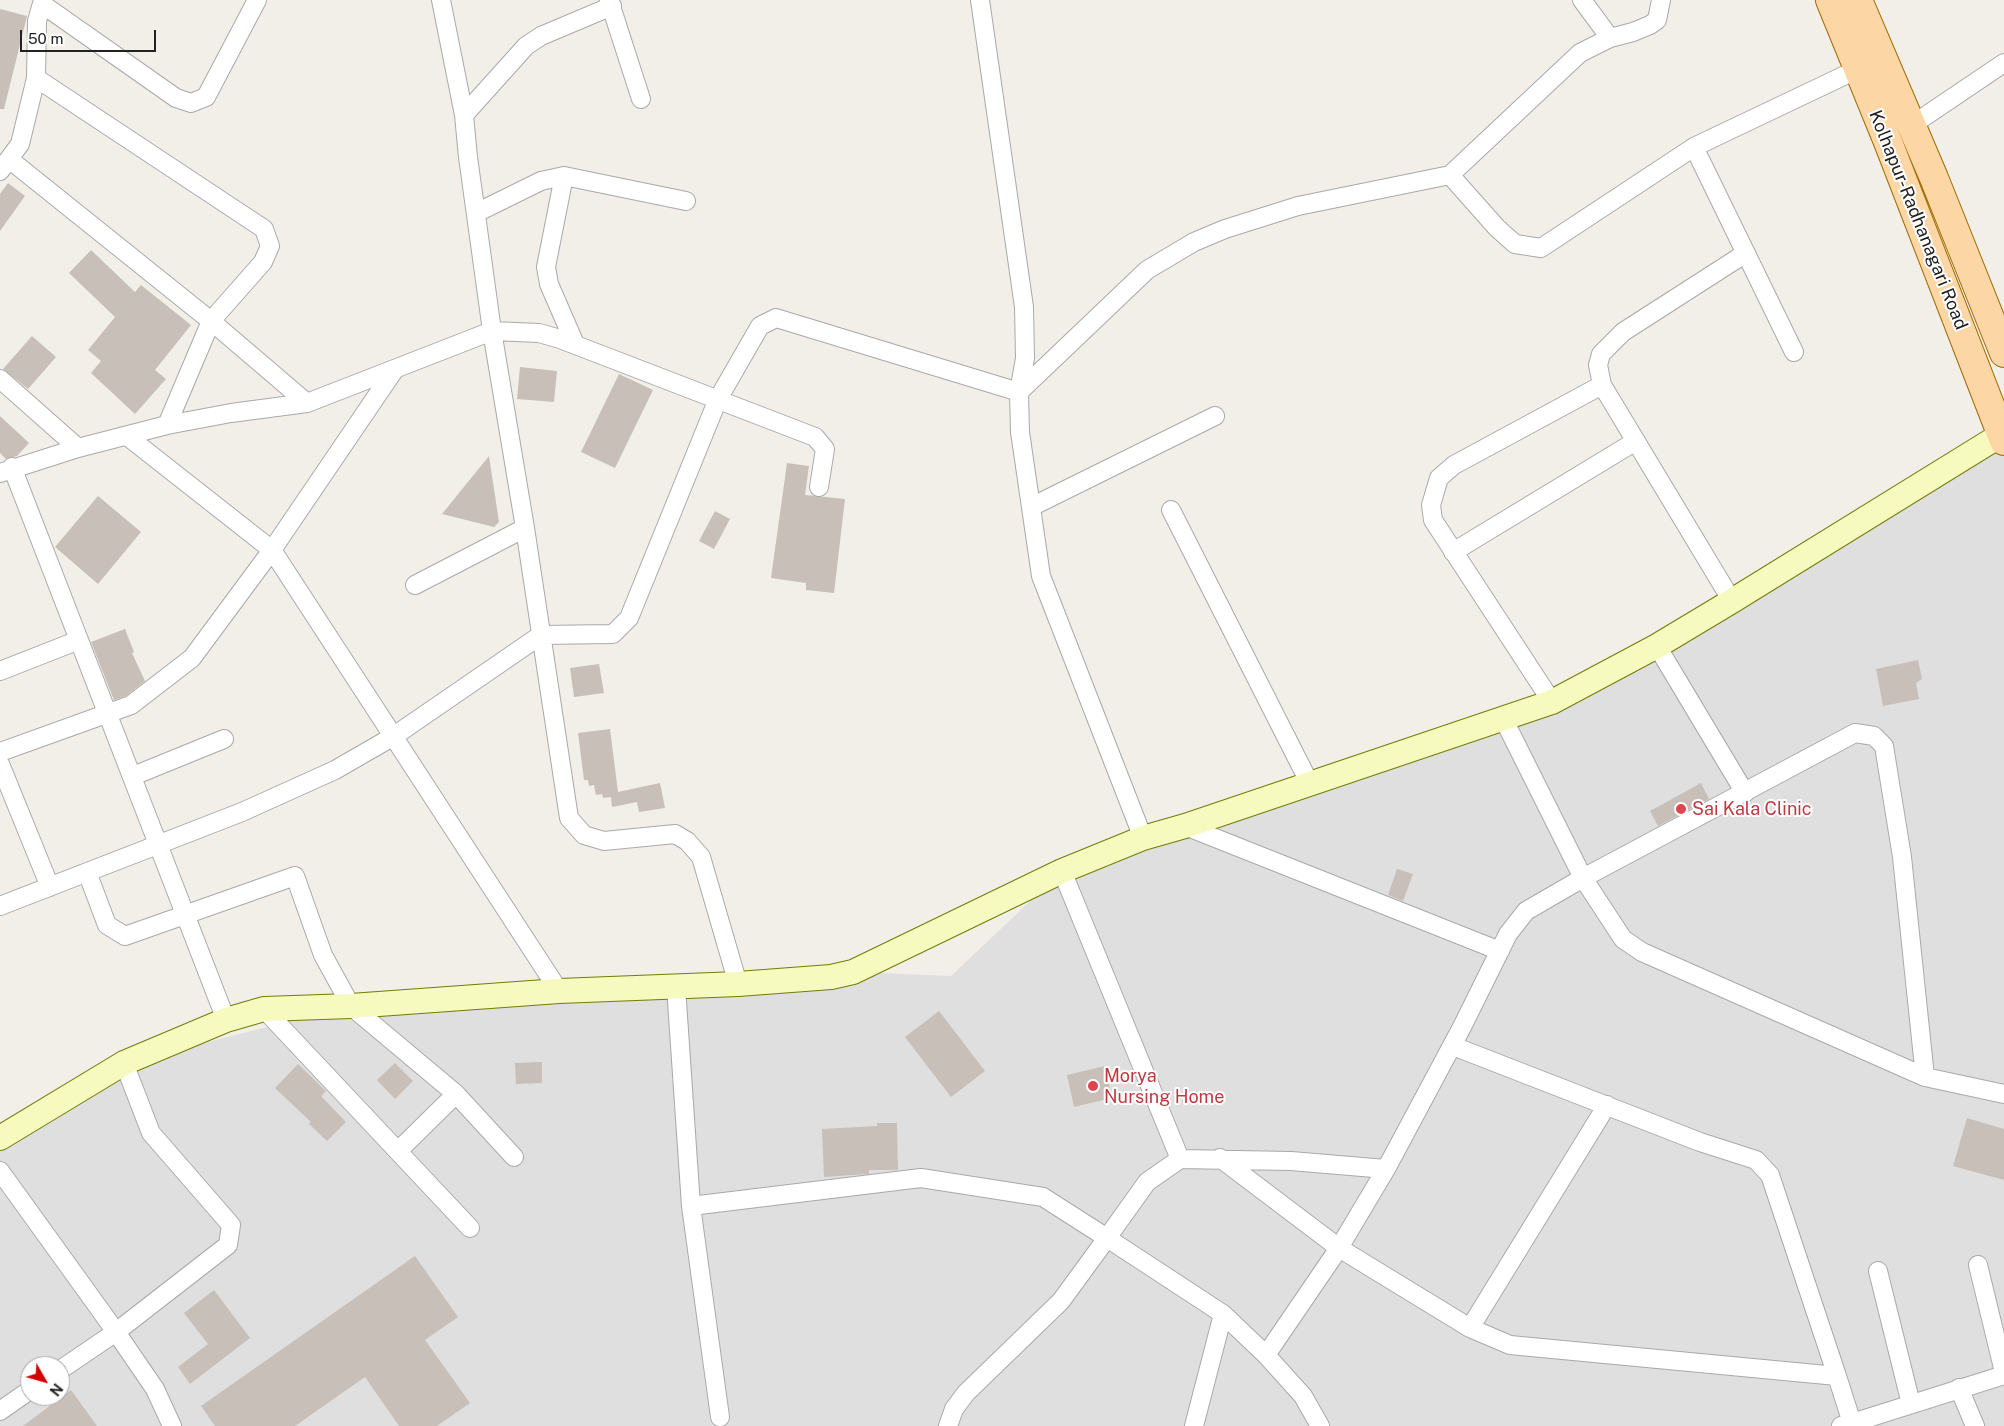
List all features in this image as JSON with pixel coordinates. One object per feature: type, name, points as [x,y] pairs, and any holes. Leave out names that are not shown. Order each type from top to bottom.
[{"type":"main road","name":"Kolhapur-Radhanagari Road","points":[[1830,0],[2004,436]]},
{"type":"main road","name":"Kolhapur-Radhanagari Road","points":[[1858,0],[1912,125],[2004,353]]},
{"type":"main road","points":[[1888,142],[1912,125]]},
{"type":"main road","points":[[0,1138],[124,1063],[226,1020],[264,1008],[351,1006],[559,991],[738,984],[831,977],[853,972],[1062,871],[1143,838],[1185,826],[1552,702],[1657,646],[2004,436]]},
{"type":"street","points":[[257,0],[206,97],[191,103],[176,98],[42,2],[38,21],[36,78],[20,144],[5,165],[211,321],[307,403]]},
{"type":"street","points":[[441,0],[464,115],[492,331],[525,528],[569,818],[584,835],[604,841],[675,834],[687,841],[701,857],[738,984]]},
{"type":"street","points":[[980,0],[1024,307],[1025,358],[1019,392],[1020,432],[1041,576],[1143,838]]},
{"type":"street","points":[[1582,0],[1610,38]]},
{"type":"street","points":[[1019,392],[1148,270],[1194,242],[1225,229],[1298,206],[1450,174],[1580,53],[1610,38],[1650,26],[1660,14],[1661,0]]},
{"type":"street","points":[[464,115],[526,46],[541,36],[610,3],[641,99]]},
{"type":"street","points":[[1912,125],[2004,63]]},
{"type":"street","points":[[1450,174],[1497,228],[1515,244],[1541,248],[1694,146],[1858,69]]},
{"type":"street","points":[[36,78],[264,229],[270,246],[263,262],[211,321],[167,425]]},
{"type":"street","points":[[1694,146],[1794,352]]},
{"type":"street","points":[[476,213],[541,181],[564,176],[686,201]]},
{"type":"street","points":[[564,176],[546,267],[549,284],[575,344]]},
{"type":"street","points":[[1732,601],[1602,385],[1598,365],[1601,354],[1623,332],[1746,253]]},
{"type":"street","points":[[0,906],[242,812],[335,770],[394,736],[541,635],[613,634],[629,618],[718,399],[760,326],[776,318],[1019,392]]},
{"type":"street","points":[[226,1020],[79,640],[6,470],[78,448],[167,425],[232,413],[307,403],[492,331],[539,334],[575,344],[815,437],[825,449],[818,487]]},
{"type":"street","points":[[0,752],[132,705],[192,658],[272,550],[395,369]]},
{"type":"street","points":[[0,378],[78,448]]},
{"type":"street","points":[[1552,702],[1433,520],[1430,505],[1430,486],[1454,465],[1602,385]]},
{"type":"street","points":[[1031,507],[1215,416]]},
{"type":"street","points":[[127,436],[272,550],[559,991]]},
{"type":"street","points":[[1454,552],[1636,442]]},
{"type":"street","points":[[1171,510],[1310,784]]},
{"type":"street","points":[[415,585],[525,528]]},
{"type":"street","points":[[0,671],[79,640]]},
{"type":"street","points":[[1657,646],[1745,792]]},
{"type":"street","points":[[1503,718],[1583,878],[1623,939],[1642,952],[1925,1077],[2004,1094]]},
{"type":"street","points":[[1266,1355],[1339,1248],[1386,1169],[1453,1046],[1508,934],[1526,911],[1583,878],[1856,734],[1874,736],[1884,746],[1902,858],[1925,1077]]},
{"type":"street","points":[[133,776],[224,739]]},
{"type":"street","points":[[0,764],[50,886]]},
{"type":"street","points":[[1185,826],[1500,951]]},
{"type":"street","points":[[1062,871],[1180,1159]]},
{"type":"street","points":[[87,872],[107,925],[126,936],[295,876],[323,955],[351,1006],[456,1094],[514,1157]]},
{"type":"street","points":[[676,987],[691,1206],[720,1417]]},
{"type":"street","points":[[264,1008],[470,1228]]},
{"type":"street","points":[[1453,1046],[1700,1142],[1756,1160],[1770,1175],[1836,1376],[1849,1425],[2004,1374],[1978,1265]]},
{"type":"street","points":[[70,1363],[116,1332],[228,1245],[230,1224],[150,1133],[124,1063]]},
{"type":"street","points":[[399,1150],[456,1094]]},
{"type":"street","points":[[1470,1328],[1607,1105]]},
{"type":"street","points":[[1220,1158],[1339,1248],[1470,1328],[1510,1345],[1836,1376]]},
{"type":"street","points":[[948,1426],[954,1409],[966,1393],[1061,1301],[1147,1182],[1180,1159],[1220,1158],[1291,1161],[1386,1169]]},
{"type":"street","points":[[0,1171],[116,1332],[155,1390],[172,1426]]},
{"type":"street","points":[[691,1206],[922,1178],[1043,1197],[1223,1314],[1266,1355],[1303,1396],[1320,1426]]},
{"type":"street","points":[[1878,1271],[1911,1404]]},
{"type":"street","points":[[1194,1426],[1223,1314]]},
{"type":"street","points":[[1959,1388],[1975,1426]]},
{"type":"street","points":[[0,1411],[20,1397]]},
{"type":"shaded area","points":[[2001,445],[2004,457],[2004,1426],[0,1426],[0,1138],[124,1063],[351,1006],[853,972],[951,976],[1062,871],[1503,718]]},
{"type":"building","points":[[0,9],[27,16],[4,109],[0,109]]},
{"type":"building","points":[[8,183],[25,196],[0,231],[0,194]]},
{"type":"building","points":[[91,250],[135,292],[141,285],[191,325],[155,370],[166,379],[135,414],[91,373],[101,361],[88,350],[115,317],[69,273]]},
{"type":"building","points":[[32,336],[56,357],[28,389],[3,369]]},
{"type":"building","points":[[520,367],[557,371],[554,402],[517,399]]},
{"type":"building","points":[[619,374],[653,390],[615,468],[581,452]]},
{"type":"building","points":[[0,416],[29,443],[17,456],[6,459],[0,453]]},
{"type":"building","points":[[489,456],[499,522],[494,527],[442,514]]},
{"type":"building","points":[[787,463],[809,466],[805,495],[845,499],[834,593],[806,590],[806,583],[771,578]]},
{"type":"building","points":[[98,496],[141,532],[98,584],[55,547]]},
{"type":"building","points":[[715,511],[730,519],[714,549],[699,541]]},
{"type":"building","points":[[125,629],[134,652],[132,653],[145,681],[126,696],[114,700],[91,642]]},
{"type":"building","points":[[1918,660],[1922,679],[1916,683],[1919,699],[1883,706],[1876,669]]},
{"type":"building","points":[[599,664],[604,693],[574,697],[570,668]]},
{"type":"building","points":[[610,729],[618,792],[660,783],[665,808],[639,812],[637,802],[612,807],[611,797],[603,798],[602,794],[596,795],[594,785],[589,786],[588,780],[584,780],[578,733]]},
{"type":"building","points":[[1701,783],[1709,799],[1658,826],[1650,811]]},
{"type":"building","points":[[1397,869],[1413,874],[1403,901],[1388,895]]},
{"type":"building","points":[[939,1011],[985,1071],[951,1097],[905,1037]]},
{"type":"building","points":[[542,1062],[542,1083],[516,1084],[515,1063]]},
{"type":"building","points":[[395,1063],[413,1081],[395,1099],[377,1080]]},
{"type":"building","points":[[298,1064],[326,1091],[321,1096],[346,1122],[327,1141],[309,1124],[311,1122],[275,1088]]},
{"type":"building","points":[[1105,1066],[1112,1098],[1074,1107],[1067,1075]]},
{"type":"building","points":[[1967,1118],[2004,1129],[2004,1180],[1953,1166]]},
{"type":"building","points":[[877,1123],[897,1123],[898,1170],[869,1170],[869,1174],[824,1177],[822,1129],[877,1126]]},
{"type":"building","points":[[415,1256],[458,1317],[425,1340],[470,1403],[437,1426],[399,1426],[365,1377],[295,1426],[215,1426],[201,1406]]},
{"type":"building","points":[[214,1290],[250,1338],[190,1384],[178,1367],[208,1344],[184,1313]]},
{"type":"building","points":[[70,1391],[97,1426],[23,1426],[50,1406],[70,1406]]},
{"type":"place","name":"Sai Kala Clinic","points":[[1681,809]]},
{"type":"place","name":"Morya Nursing Home","points":[[1093,1086]]}]
